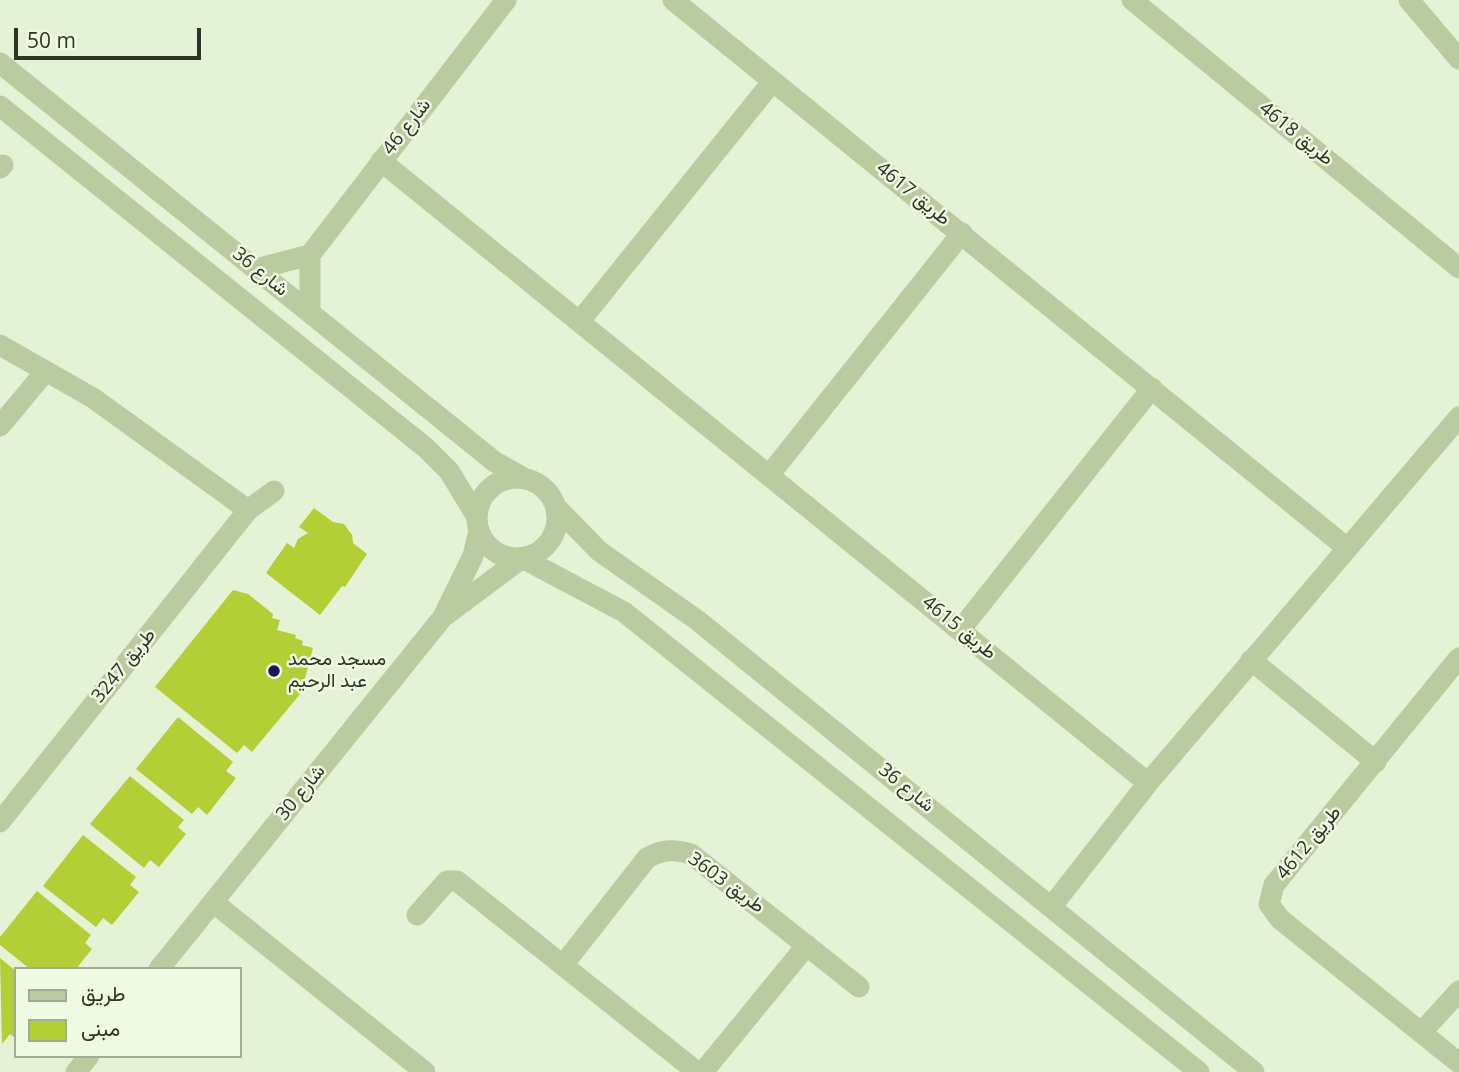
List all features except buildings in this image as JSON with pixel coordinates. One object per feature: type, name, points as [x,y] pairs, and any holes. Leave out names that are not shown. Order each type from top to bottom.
[{"type":"street","name":"شارع 46","points":[[310,255],[506,0]]},
{"type":"street","name":"طريق 4617","points":[[673,0],[1347,548]]},
{"type":"street","name":"طريق 4618","points":[[1132,0],[1459,268]]},
{"type":"street","points":[[1409,0],[1459,59]]},
{"type":"street","name":"شارع 36","points":[[0,63],[495,462],[522,477]]},
{"type":"street","points":[[580,321],[772,82]]},
{"type":"street","name":"شارع 36","points":[[0,106],[426,448],[449,471],[478,524]]},
{"type":"street","name":"طريق 4615","points":[[381,161],[1148,783]]},
{"type":"street","points":[[770,474],[962,233]]},
{"type":"street","points":[[257,269],[310,255],[310,311]]},
{"type":"street","points":[[0,345],[93,398],[248,510]]},
{"type":"street","points":[[0,426],[45,372]]},
{"type":"street","points":[[961,629],[1152,388]]},
{"type":"street","points":[[1052,906],[1148,783],[1251,660],[1347,548],[1455,430]]},
{"type":"street","points":[[522,477],[544,488],[557,508],[556,531],[551,541],[543,550],[522,558],[495,552],[478,524],[487,491],[503,480],[522,477]]},
{"type":"street","name":"طريق 3247","points":[[0,822],[248,510],[274,491]]},
{"type":"street","name":"شارع 36","points":[[557,508],[599,551],[680,606],[1254,1072]]},
{"type":"street","name":"شارع 30","points":[[161,967],[443,617],[473,556],[478,524]]},
{"type":"street","name":"شارع 36","points":[[522,558],[624,612],[1199,1072]]},
{"type":"street","name":"شارع 30","points":[[443,617],[522,558]]},
{"type":"street","name":"طريق 4612","points":[[1459,658],[1274,885],[1269,904],[1280,919],[1459,1063]]},
{"type":"street","points":[[1251,660],[1376,762]]},
{"type":"street","name":"طريق 3603","points":[[563,965],[647,858],[668,850],[691,854],[859,987]]},
{"type":"street","points":[[417,915],[447,881],[454,880],[697,1072]]},
{"type":"street","points":[[213,902],[425,1072]]},
{"type":"street","points":[[703,1072],[807,945]]},
{"type":"street","points":[[1421,1032],[1459,991]]},
{"type":"street","points":[[76,1072],[87,1058]]},
{"type":"place","name":"مسجد محمد عبد الرحيم","points":[[274,671]]}]
